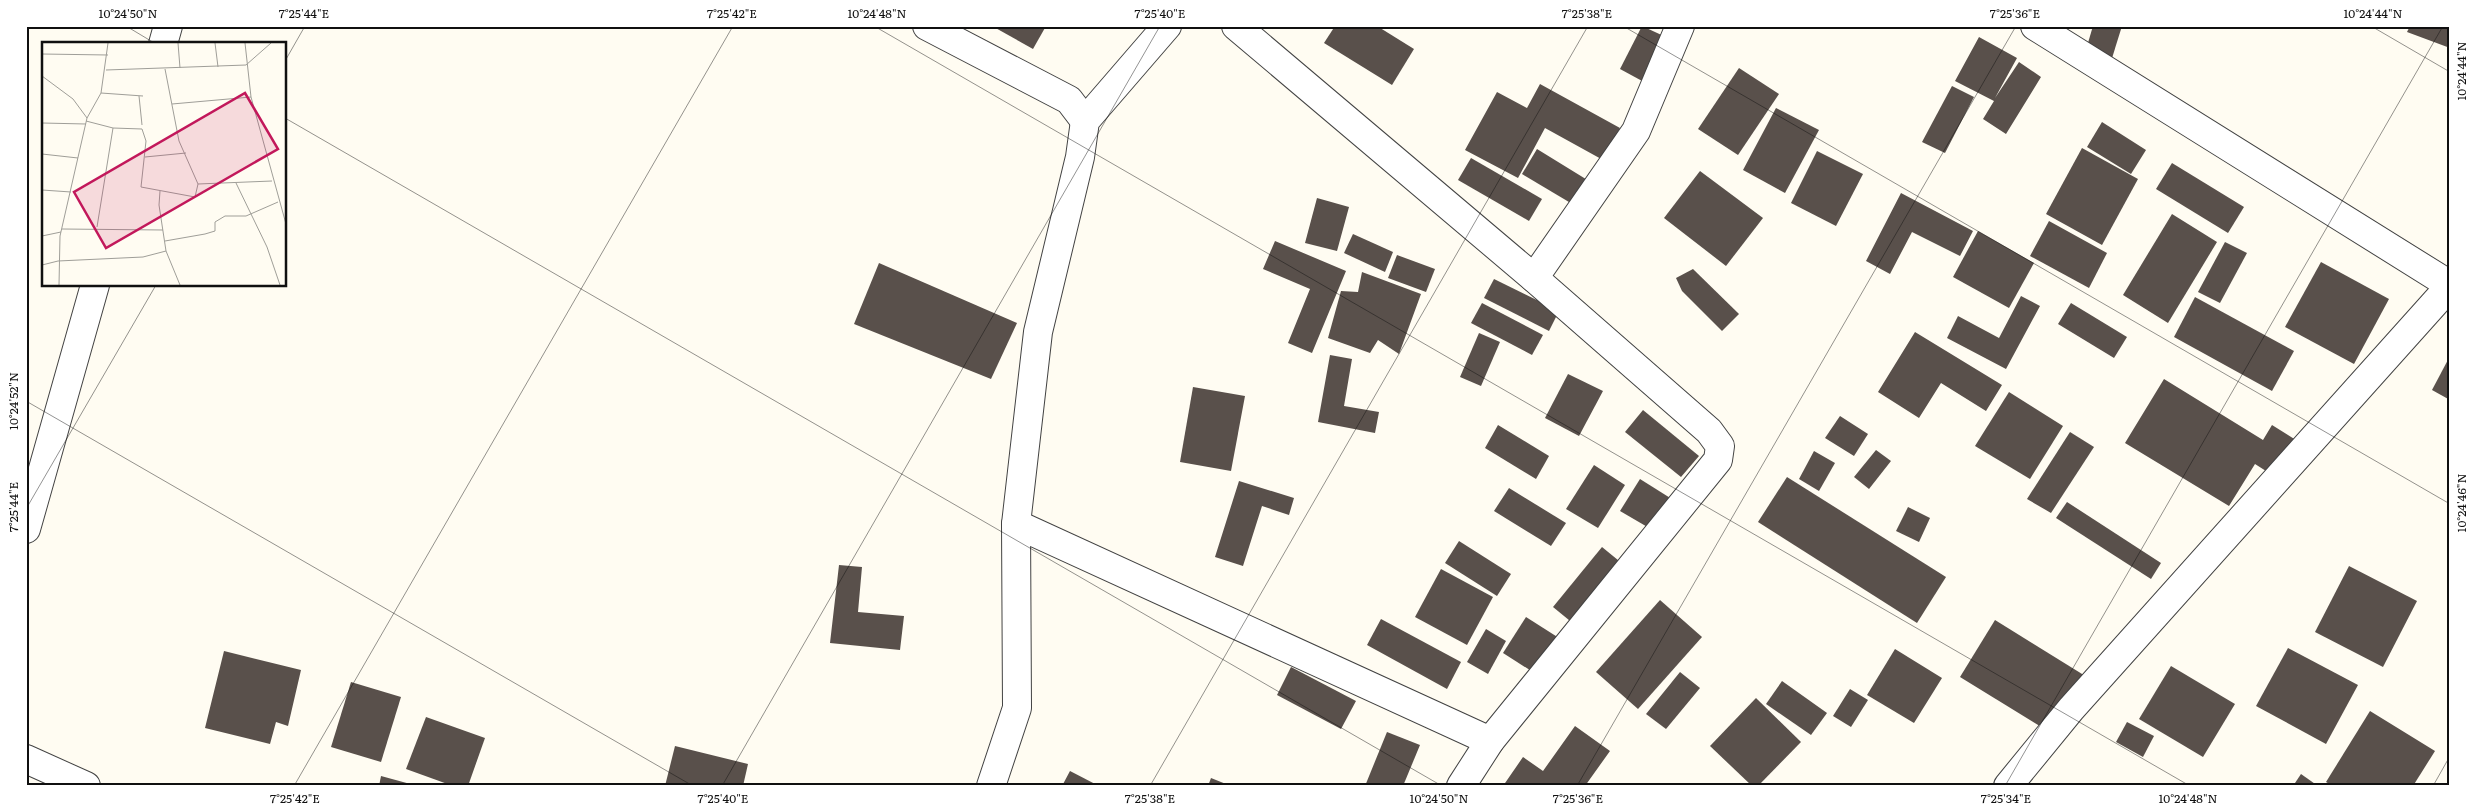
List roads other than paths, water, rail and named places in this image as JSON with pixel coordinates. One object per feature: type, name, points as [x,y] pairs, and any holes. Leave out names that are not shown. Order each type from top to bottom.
[{"type":"street","points":[[164,42],[168,26]]},
{"type":"street","points":[[926,26],[1069,100],[1085,121]]},
{"type":"street","points":[[991,786],[1018,708],[1016,524],[1038,332],[1080,157],[1085,121],[1167,26]]},
{"type":"street","points":[[1236,26],[1534,278],[1709,431],[1720,446],[1718,460],[1490,741],[1461,786]]},
{"type":"street","points":[[1534,278],[1636,131],[1680,26]]},
{"type":"street","points":[[2008,786],[2072,709],[2450,286],[2035,26]]},
{"type":"street","points":[[26,529],[96,286]]},
{"type":"street","points":[[1016,524],[1490,741]]},
{"type":"street","points":[[26,758],[86,786]]}]
